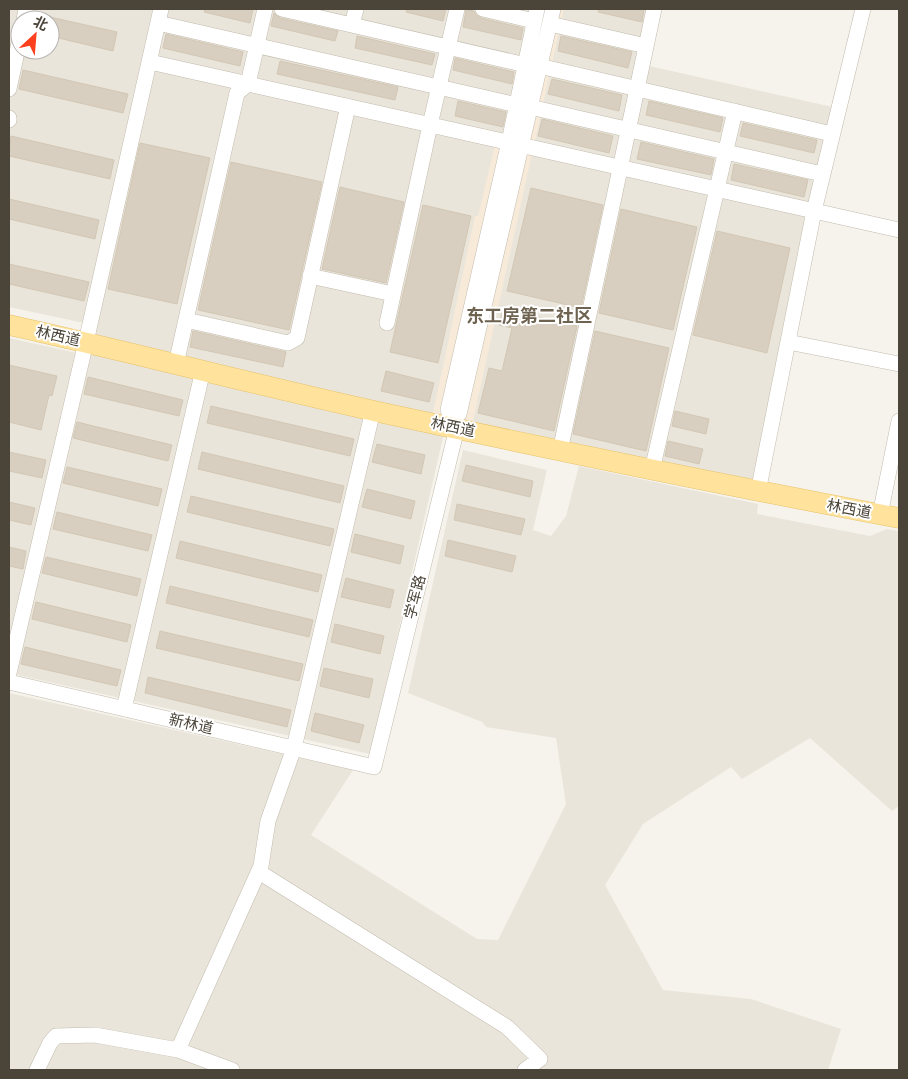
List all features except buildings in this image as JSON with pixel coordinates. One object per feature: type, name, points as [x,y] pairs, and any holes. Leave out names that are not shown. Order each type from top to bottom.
[{"type":"main road","name":"林西道","points":[[9,325],[373,410],[455,423],[560,451],[758,492],[890,516]]},
{"type":"street","points":[[176,364],[237,93],[248,84],[265,9]]},
{"type":"street","points":[[282,9],[832,134]]},
{"type":"street","points":[[352,25],[356,9]]},
{"type":"street","points":[[387,323],[438,87],[457,9]]},
{"type":"street","points":[[483,9],[536,15],[532,66],[516,144]]},
{"type":"street","points":[[560,451],[654,9]]},
{"type":"street","points":[[758,492],[822,174],[863,9]]},
{"type":"street","points":[[9,673],[160,16],[256,46],[822,174]]},
{"type":"street","points":[[532,66],[551,16],[646,46]]},
{"type":"street","points":[[9,90],[15,60]]},
{"type":"street","points":[[150,62],[899,230]]},
{"type":"street","points":[[186,320],[288,343],[297,338],[348,106]]},
{"type":"street","points":[[652,470],[735,111]]},
{"type":"street","name":"学军路","points":[[374,766],[455,423],[460,414],[516,144]]},
{"type":"street","points":[[310,276],[393,294]]},
{"type":"street","points":[[788,342],[899,364]]},
{"type":"street","points":[[124,709],[203,370]]},
{"type":"street","points":[[178,1050],[261,866],[268,822],[294,748],[373,410]]},
{"type":"street","points":[[890,516],[899,421]]},
{"type":"street","name":"新林道","points":[[9,682],[374,766]]},
{"type":"street","points":[[259,872],[507,1027],[540,1059],[525,1070]]},
{"type":"street","points":[[37,1070],[50,1043],[56,1036],[95,1035],[178,1050],[232,1070]]},
{"type":"shaded area","points":[[9,9],[657,9],[645,65],[837,108],[753,482],[448,416],[370,754],[9,673],[9,338],[77,353],[84,323],[9,307]]},
{"type":"shaded area","points":[[537,9],[564,9],[473,421],[433,413],[475,216],[478,216],[496,141],[507,144]]},
{"type":"shaded area","points":[[463,450],[547,470],[533,530],[551,536],[566,516],[579,466],[758,504],[757,514],[870,536],[887,529],[899,531],[899,806],[892,811],[810,738],[742,779],[731,767],[643,824],[605,885],[663,990],[751,999],[841,1029],[828,1070],[9,1070],[9,693],[353,770],[311,835],[477,939],[498,940],[566,804],[556,738],[486,727],[482,722],[408,693]]},
{"type":"district","name":"东工房第二社区","points":[[529,316]]}]
